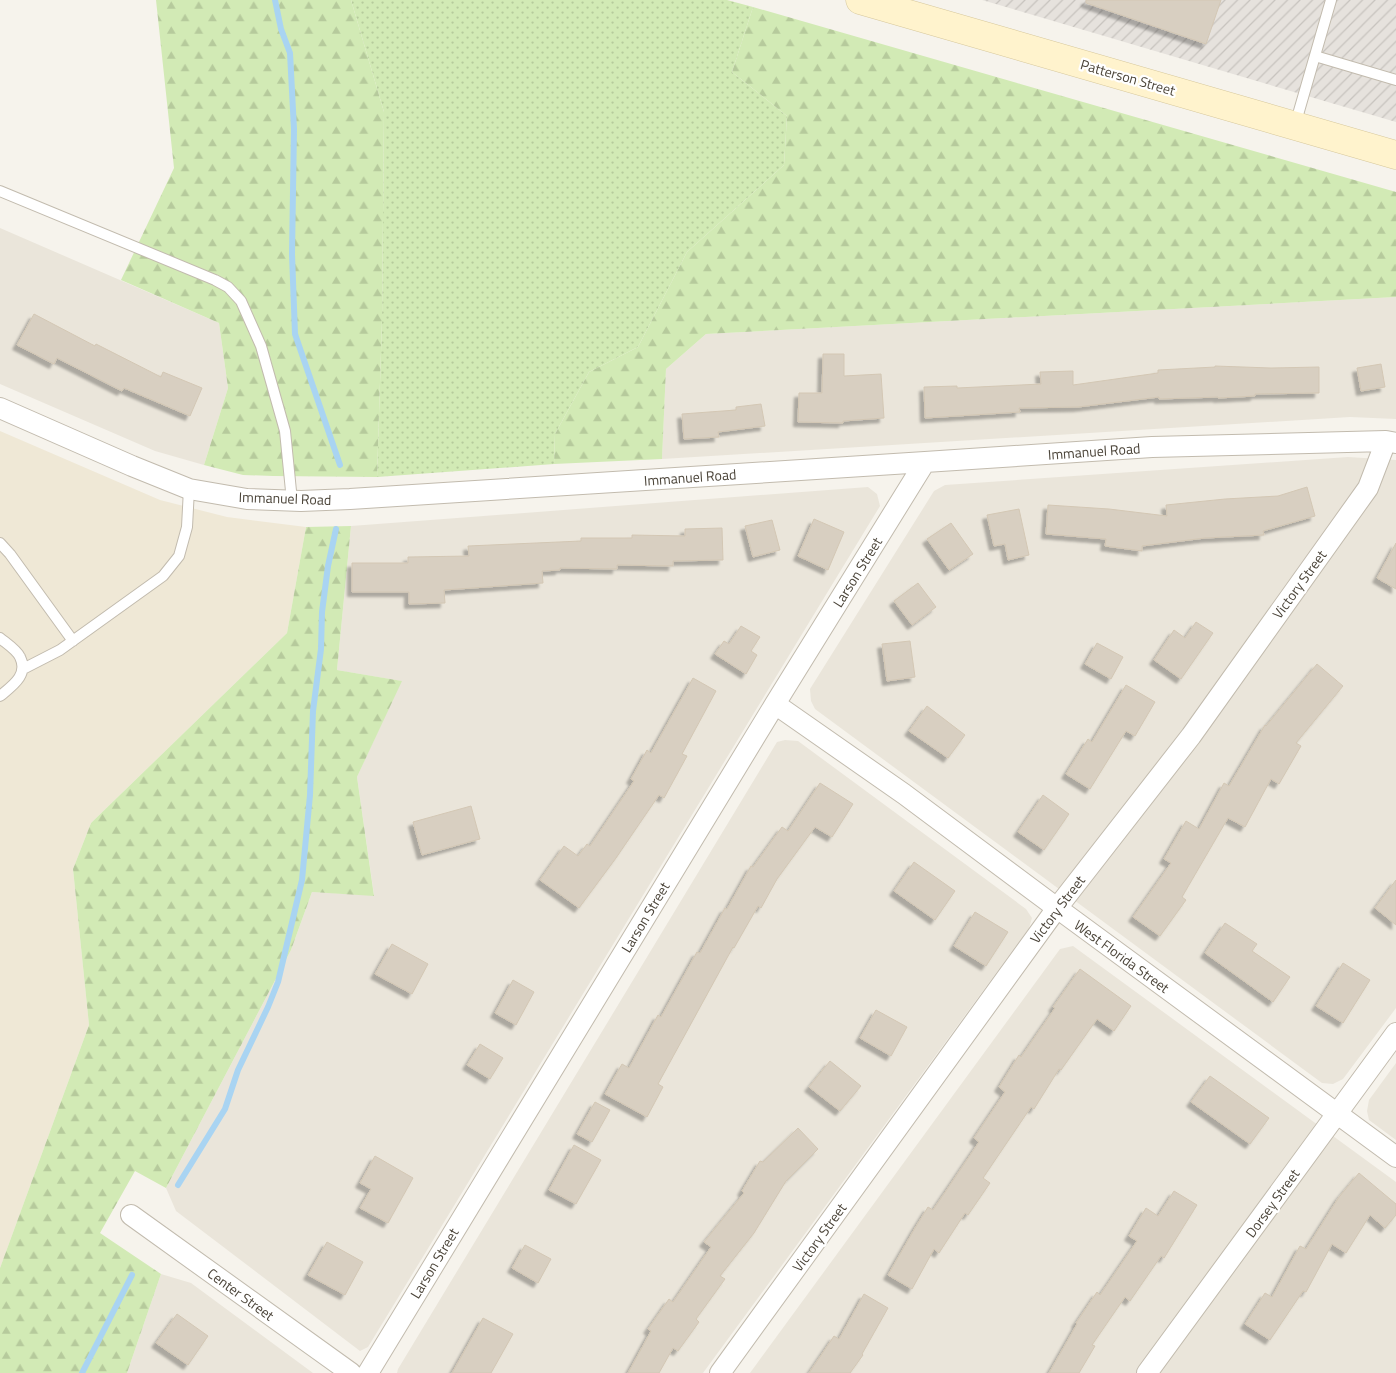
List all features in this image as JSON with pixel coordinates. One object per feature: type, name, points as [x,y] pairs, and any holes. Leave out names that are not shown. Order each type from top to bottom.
[{"type":"main road","name":"Patterson Street","points":[[860,0],[919,12],[1396,155]]},
{"type":"street","name":"Immanuel Road","points":[[0,408],[188,489],[247,499],[350,499],[1152,446],[1391,442]]},
{"type":"street","name":"Victory Street","points":[[720,1373],[1057,908],[1191,736],[1368,488],[1391,442]]},
{"type":"street","name":"Larson Street","points":[[368,1373],[775,704],[925,462]]},
{"type":"street","name":"West Florida Street","points":[[775,704],[904,794],[1396,1157]]},
{"type":"street","name":"Dorsey Street","points":[[1147,1373],[1396,1033]]},
{"type":"street","name":"Center Street","points":[[131,1215],[351,1373]]},
{"type":"lane","points":[[1295,126],[1331,0]]},
{"type":"lane","points":[[1315,56],[1396,80]]},
{"type":"lane","points":[[0,192],[215,280],[228,288],[241,301],[261,346],[285,431],[292,500]]},
{"type":"lane","points":[[0,696],[16,683],[23,669],[74,641],[162,576],[179,556],[187,527],[188,489]]},
{"type":"lane","points":[[0,543],[74,641]]},
{"type":"lane","points":[[0,638],[20,656],[23,669]]},
{"type":"shaded area","points":[[982,0],[1396,0],[1396,122],[1338,105]]},
{"type":"shaded area","points":[[0,228],[219,323],[228,388],[204,465],[155,451],[0,384]]},
{"type":"shaded area","points":[[1396,297],[1396,419],[1350,417],[662,459],[666,369],[706,334]]},
{"type":"shaded area","points":[[0,431],[160,500],[227,517],[306,527],[287,633],[91,823],[73,869],[89,1025],[0,1268]]},
{"type":"shaded area","points":[[1348,457],[1396,460],[1396,1008],[1343,1079],[1333,1084],[1322,1083],[815,709],[811,701],[810,689],[934,491],[945,485]]},
{"type":"shaded area","points":[[868,487],[877,494],[880,506],[368,1347],[360,1351],[176,1211],[166,1188],[291,950],[312,892],[374,895],[357,777],[401,681],[337,670],[351,526]]},
{"type":"shaded area","points":[[785,740],[798,741],[1026,909],[1032,918],[1029,928],[703,1373],[397,1373],[777,742]]},
{"type":"shaded area","points":[[1073,946],[1396,1182],[1396,1373],[750,1373],[1060,949]]},
{"type":"shaded area","points":[[1396,1063],[1396,1140],[1369,1120],[1367,1111],[1369,1100]]},
{"type":"shaded area","points":[[161,1274],[191,1283],[313,1373],[127,1373]]},
{"type":"green space","points":[[156,0],[351,0],[384,112],[382,320],[377,477],[243,475],[204,465],[228,388],[219,323],[121,280],[174,168]]},
{"type":"green space","points":[[351,0],[727,0],[753,7],[732,72],[787,116],[784,165],[687,252],[638,347],[589,372],[555,434],[554,464],[377,477],[382,320],[384,112]]},
{"type":"green space","points":[[753,7],[1396,192],[1396,297],[706,334],[666,369],[662,459],[554,464],[555,434],[589,372],[638,347],[687,252],[784,165],[787,116],[732,72]]},
{"type":"green space","points":[[351,526],[337,670],[402,681],[357,777],[374,896],[312,892],[291,950],[166,1188],[135,1171],[100,1233],[161,1274],[127,1373],[0,1373],[0,1268],[89,1025],[73,869],[91,823],[287,633],[306,527]]},
{"type":"building","points":[[1086,0],[1221,0],[1206,44],[1086,3]]},
{"type":"building","points":[[34,314],[95,346],[96,344],[161,377],[163,372],[202,388],[190,416],[124,388],[122,391],[57,358],[54,364],[17,345]]},
{"type":"building","points":[[823,354],[844,354],[844,376],[881,374],[884,418],[843,421],[843,423],[798,422],[799,393],[822,393]]},
{"type":"building","points":[[1381,364],[1385,387],[1361,391],[1357,368]]},
{"type":"building","points":[[1215,366],[1319,367],[1319,393],[1255,394],[1255,396],[1218,398],[1159,399],[1159,397],[1078,407],[1019,408],[1020,412],[925,418],[924,387],[957,386],[957,388],[1041,384],[1040,372],[1073,371],[1073,385],[1158,373],[1158,370]]},
{"type":"building","points":[[761,404],[765,426],[718,432],[719,437],[684,439],[682,414],[736,410],[736,407]]},
{"type":"building","points":[[1307,487],[1315,516],[1263,531],[1264,535],[1205,538],[1142,546],[1142,551],[1105,546],[1106,539],[1046,534],[1048,505],[1109,509],[1167,516],[1166,505],[1278,496]]},
{"type":"building","points":[[1019,509],[1029,555],[1008,560],[1005,544],[994,546],[987,515]]},
{"type":"building","points":[[814,519],[844,532],[828,570],[798,556]]},
{"type":"building","points":[[772,520],[780,550],[753,557],[745,526]]},
{"type":"building","points":[[951,523],[973,554],[949,570],[927,539]]},
{"type":"building","points":[[722,528],[723,560],[673,561],[673,566],[617,565],[617,569],[560,568],[560,570],[542,571],[543,583],[444,590],[445,603],[409,604],[409,592],[352,592],[352,563],[408,563],[408,557],[469,556],[468,546],[581,541],[581,538],[632,538],[632,535],[685,536],[685,529]]},
{"type":"building","points":[[1396,543],[1396,589],[1377,578]]},
{"type":"building","points":[[918,583],[936,607],[912,625],[894,601]]},
{"type":"building","points":[[1196,622],[1213,633],[1181,679],[1154,660],[1174,630],[1185,638]]},
{"type":"building","points":[[741,626],[760,637],[751,651],[757,655],[746,674],[715,654],[724,641],[729,644]]},
{"type":"building","points":[[910,641],[915,677],[887,681],[882,644]]},
{"type":"building","points":[[1097,643],[1123,657],[1111,679],[1085,664]]},
{"type":"building","points":[[1317,664],[1343,686],[1296,743],[1301,746],[1279,784],[1271,779],[1245,827],[1228,818],[1182,897],[1186,900],[1160,936],[1133,917],[1171,863],[1164,859],[1186,821],[1199,829],[1224,783],[1229,786],[1265,725]]},
{"type":"building","points":[[693,678],[716,691],[682,754],[687,756],[664,798],[659,795],[579,908],[540,880],[564,846],[578,856],[587,844],[590,846],[634,781],[631,779],[647,750],[651,753]]},
{"type":"building","points":[[1126,685],[1155,702],[1135,736],[1126,731],[1090,789],[1066,774],[1088,739],[1092,742]]},
{"type":"building","points":[[927,706],[965,735],[948,758],[909,731]]},
{"type":"building","points":[[820,783],[853,804],[832,837],[815,827],[777,879],[761,908],[758,906],[733,947],[658,1084],[663,1087],[647,1117],[605,1094],[622,1064],[629,1068],[658,1015],[661,1017],[697,952],[700,953],[751,866],[753,867],[782,827],[788,831]]},
{"type":"building","points":[[1043,795],[1069,814],[1044,850],[1018,832]]},
{"type":"building","points":[[471,806],[480,839],[422,855],[413,822]]},
{"type":"building","points":[[914,862],[955,891],[935,920],[894,891]]},
{"type":"building","points":[[1396,880],[1396,925],[1375,908]]},
{"type":"building","points":[[975,912],[1008,932],[986,966],[954,946]]},
{"type":"building","points":[[1225,923],[1257,944],[1252,951],[1290,977],[1273,1002],[1205,953]]},
{"type":"building","points":[[392,944],[428,964],[412,994],[375,974]]},
{"type":"building","points":[[1343,963],[1370,980],[1343,1023],[1316,1006]]},
{"type":"building","points":[[1080,969],[1131,1006],[1114,1031],[1097,1019],[1061,1070],[1059,1069],[1034,1109],[1031,1107],[983,1178],[990,1183],[968,1215],[965,1213],[939,1253],[934,1249],[912,1289],[888,1275],[928,1207],[933,1210],[979,1142],[974,1138],[1005,1092],[999,1087],[1019,1055],[1021,1057]]},
{"type":"building","points":[[513,980],[534,992],[516,1025],[495,1013]]},
{"type":"building","points":[[876,1010],[907,1027],[891,1056],[860,1038]]},
{"type":"building","points":[[480,1044],[503,1058],[490,1079],[467,1065]]},
{"type":"building","points":[[830,1061],[861,1086],[840,1111],[809,1087]]},
{"type":"building","points":[[1210,1076],[1269,1118],[1250,1144],[1191,1102]]},
{"type":"building","points":[[595,1102],[610,1110],[592,1142],[577,1134]]},
{"type":"building","points":[[798,1128],[818,1149],[786,1181],[754,1233],[720,1276],[725,1279],[696,1319],[699,1322],[678,1351],[673,1348],[659,1373],[628,1373],[651,1331],[648,1329],[669,1299],[673,1302],[711,1247],[704,1242],[744,1193],[742,1191],[760,1161],[763,1162]]},
{"type":"building","points":[[574,1145],[601,1160],[576,1204],[549,1190]]},
{"type":"building","points":[[375,1156],[413,1178],[388,1223],[360,1208],[371,1189],[360,1183]]},
{"type":"building","points":[[1359,1173],[1396,1204],[1396,1215],[1385,1228],[1370,1215],[1346,1253],[1332,1244],[1306,1292],[1303,1291],[1270,1340],[1245,1324],[1265,1293],[1272,1297],[1300,1246],[1306,1249],[1339,1197]]},
{"type":"building","points":[[1174,1191],[1197,1205],[1164,1258],[1161,1256],[1130,1301],[1125,1297],[1092,1345],[1095,1346],[1079,1373],[1049,1373],[1076,1323],[1097,1292],[1100,1295],[1137,1241],[1129,1236],[1146,1208],[1158,1216]]},
{"type":"building","points":[[327,1242],[363,1262],[345,1295],[308,1275]]},
{"type":"building","points":[[525,1245],[551,1259],[538,1283],[512,1268]]},
{"type":"building","points":[[864,1294],[888,1308],[863,1355],[850,1373],[809,1373],[834,1336],[839,1339]]},
{"type":"building","points":[[177,1314],[208,1336],[188,1365],[156,1343]]},
{"type":"building","points":[[483,1318],[513,1334],[491,1373],[452,1373]]},
{"type":"waterway","points":[[275,0],[281,29],[290,53],[294,129],[292,254],[295,334],[340,465]]},
{"type":"waterway","points":[[178,1185],[225,1109],[238,1070],[278,982],[302,880],[310,795],[313,711],[321,649],[322,612],[328,566],[336,529]]},
{"type":"waterway","points":[[82,1373],[132,1275]]}]
